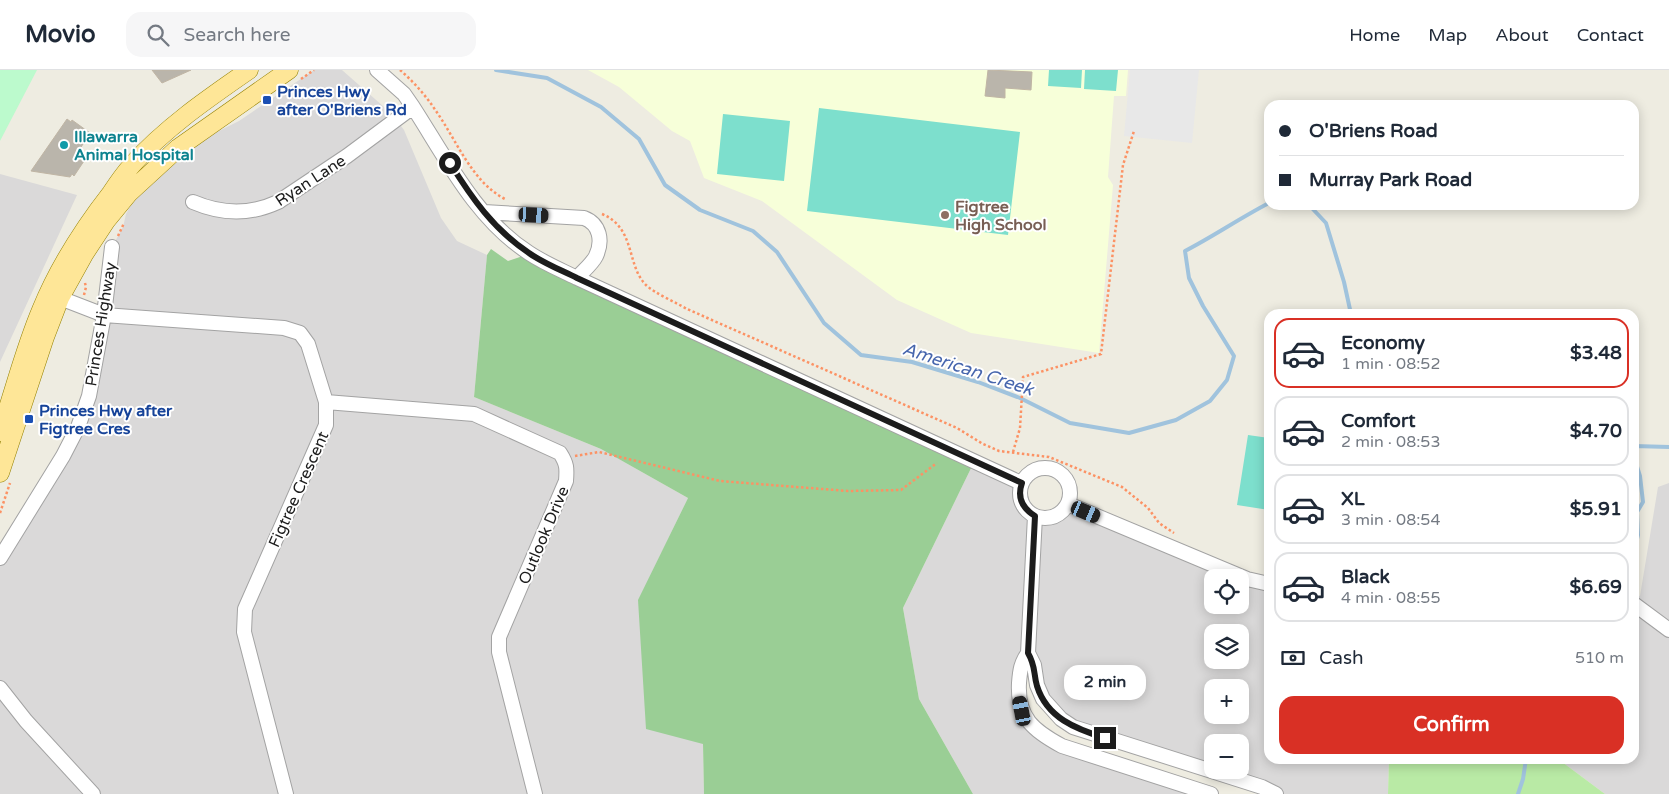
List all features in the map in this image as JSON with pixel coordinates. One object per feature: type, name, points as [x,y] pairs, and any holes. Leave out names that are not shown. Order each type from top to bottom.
[{"type":"main road","points":[[0,432],[23,355],[40,310],[88,223],[131,166],[170,128],[213,94],[249,70]]},
{"type":"main road","name":"Princes Highway","points":[[0,473],[44,337],[60,298],[85,253],[106,221],[129,193],[178,148],[295,75]]},
{"type":"street","points":[[377,70],[404,94],[484,212],[507,236],[529,254],[577,278],[1022,483]]},
{"type":"street","name":"Ryan Lane","points":[[193,202],[208,208],[229,211],[245,212],[267,208],[347,156],[413,107]]},
{"type":"street","points":[[484,212],[584,218],[592,221],[597,228],[599,236],[597,254],[577,278]]},
{"type":"street","name":"Princes Highway","points":[[0,558],[63,456],[78,427],[89,396],[104,315],[112,247]]},
{"type":"street","name":"Figtree Crescent","points":[[60,298],[104,315],[284,328],[300,333],[308,344],[326,402],[326,425],[245,609],[244,632],[286,794]]},
{"type":"street","points":[[326,402],[474,414],[560,452],[564,460]]},
{"type":"street","name":"Outlook Drive","points":[[535,794],[499,652],[499,637],[566,481],[567,465],[564,460]]},
{"type":"street","points":[[1053,468],[1067,479],[1070,487],[1068,504],[1057,515],[1050,518],[1035,516],[1021,502],[1020,489],[1022,483],[1028,473],[1036,469],[1053,468]]},
{"type":"street","points":[[1068,504],[1247,579],[1264,583]]},
{"type":"street","points":[[1035,516],[1028,653],[1034,665],[1037,686],[1043,699],[1061,720],[1073,727],[1276,794]]},
{"type":"street","points":[[1639,608],[1669,630]]},
{"type":"street","points":[[1028,653],[1020,665],[1019,695],[1022,711],[1036,730],[1062,746],[1211,794]]},
{"type":"street","points":[[0,688],[26,721],[93,794]]},
{"type":"path","points":[[295,75],[314,70]]},
{"type":"path","points":[[400,70],[424,94],[436,110],[477,177],[495,194],[506,200]]},
{"type":"path","points":[[1013,452],[1020,428],[1023,377],[1101,354],[1123,165],[1134,131]]},
{"type":"path","points":[[597,212],[605,215],[618,225],[628,242],[640,275],[647,286],[687,309],[957,428],[983,444],[999,451],[1061,460],[1122,487],[1148,508],[1160,523],[1181,537]]},
{"type":"path","points":[[112,247],[123,227],[124,220]]},
{"type":"path","points":[[84,278],[85,292]]},
{"type":"path","points":[[564,460],[580,454],[599,452],[720,481],[848,491],[901,490],[937,463]]},
{"type":"shaded area","points":[[0,70],[37,70],[0,141]]},
{"type":"shaded area","points":[[314,70],[342,70],[392,114],[404,130],[441,218],[457,241],[487,255],[474,397],[601,449],[688,498],[638,601],[703,744],[704,794],[0,794],[0,558],[78,427],[112,247],[123,227],[126,214],[133,201],[151,183],[200,143],[239,121]]},
{"type":"shaded area","name":"Figtree High School","points":[[588,70],[1128,70],[1126,96],[1114,96],[1108,177],[1113,185],[1099,353],[971,333],[897,300],[762,201],[704,178],[690,141],[672,131],[619,87]]},
{"type":"shaded area","points":[[1049,70],[1082,70],[1081,88],[1048,86]]},
{"type":"shaded area","points":[[1085,70],[1118,70],[1116,91],[1084,89]]},
{"type":"shaded area","points":[[1130,70],[1199,70],[1192,143],[1124,136]]},
{"type":"shaded area","points":[[819,108],[1020,132],[1008,235],[807,211]]},
{"type":"shaded area","points":[[723,114],[790,121],[784,181],[717,174]]},
{"type":"shaded area","points":[[0,174],[77,195],[0,362]]},
{"type":"shaded area","points":[[1248,435],[1264,437],[1264,509],[1237,505]]},
{"type":"shaded area","points":[[975,460],[1023,480],[1035,516],[1068,504],[1231,569],[1204,569],[1204,614],[1249,614],[1249,576],[1264,582],[1264,764],[1389,764],[1388,794],[1276,794],[1233,779],[1249,779],[1249,734],[1204,734],[1204,769],[1061,719],[1028,653],[1019,690],[1036,730],[1211,794],[973,794],[919,699],[903,608]]},
{"type":"shaded area","points":[[1669,483],[1669,794],[1605,794],[1565,764],[1639,764],[1639,596],[1658,487]]},
{"type":"green space","points":[[491,249],[508,261],[529,254],[975,460],[903,608],[919,699],[973,794],[704,794],[703,744],[646,729],[638,600],[688,498],[601,449],[474,397],[487,255]]},
{"type":"green space","points":[[1389,764],[1565,764],[1605,794],[1388,794]]},
{"type":"building","points":[[152,70],[191,70],[162,83]]},
{"type":"building","points":[[988,70],[1032,72],[1031,90],[1005,88],[1005,98],[985,96]]},
{"type":"building","name":"Illawarra Animal Hospital","points":[[67,119],[71,122],[72,120],[90,133],[76,155],[84,161],[74,176],[72,174],[70,177],[31,171]]},
{"type":"waterway","name":"American Creek","points":[[496,70],[547,78],[601,107],[639,139],[665,185],[700,210],[753,231],[777,252],[824,323],[861,355],[912,362],[978,382],[1020,398],[1070,423],[1129,433],[1176,420],[1210,401],[1227,380],[1234,356],[1203,306],[1189,278],[1185,251],[1264,206]]},
{"type":"waterway","name":"American Creek","points":[[1314,210],[1326,223],[1344,282],[1350,309]]},
{"type":"waterway","name":"American Creek","points":[[1639,446],[1669,447]]},
{"type":"waterway","points":[[1639,473],[1643,502],[1639,509]]},
{"type":"waterway","points":[[1518,794],[1525,764]]},
{"type":"place","name":"Princes Hwy after O'Briens Rd","points":[[267,100]]},
{"type":"place","name":"Illawarra Animal Hospital","points":[[64,145]]},
{"type":"place","name":"Figtree High School","points":[[945,215]]},
{"type":"place","name":"Princes Hwy after Figtree Cres","points":[[29,419]]},
{"type":"route","points":[[450,163],[468,191],[495,225],[529,254],[577,278],[1022,483],[1020,489],[1021,502],[1024,508],[1035,516],[1028,653],[1034,665],[1037,686],[1043,699],[1061,720],[1073,727],[1105,738]]}]
